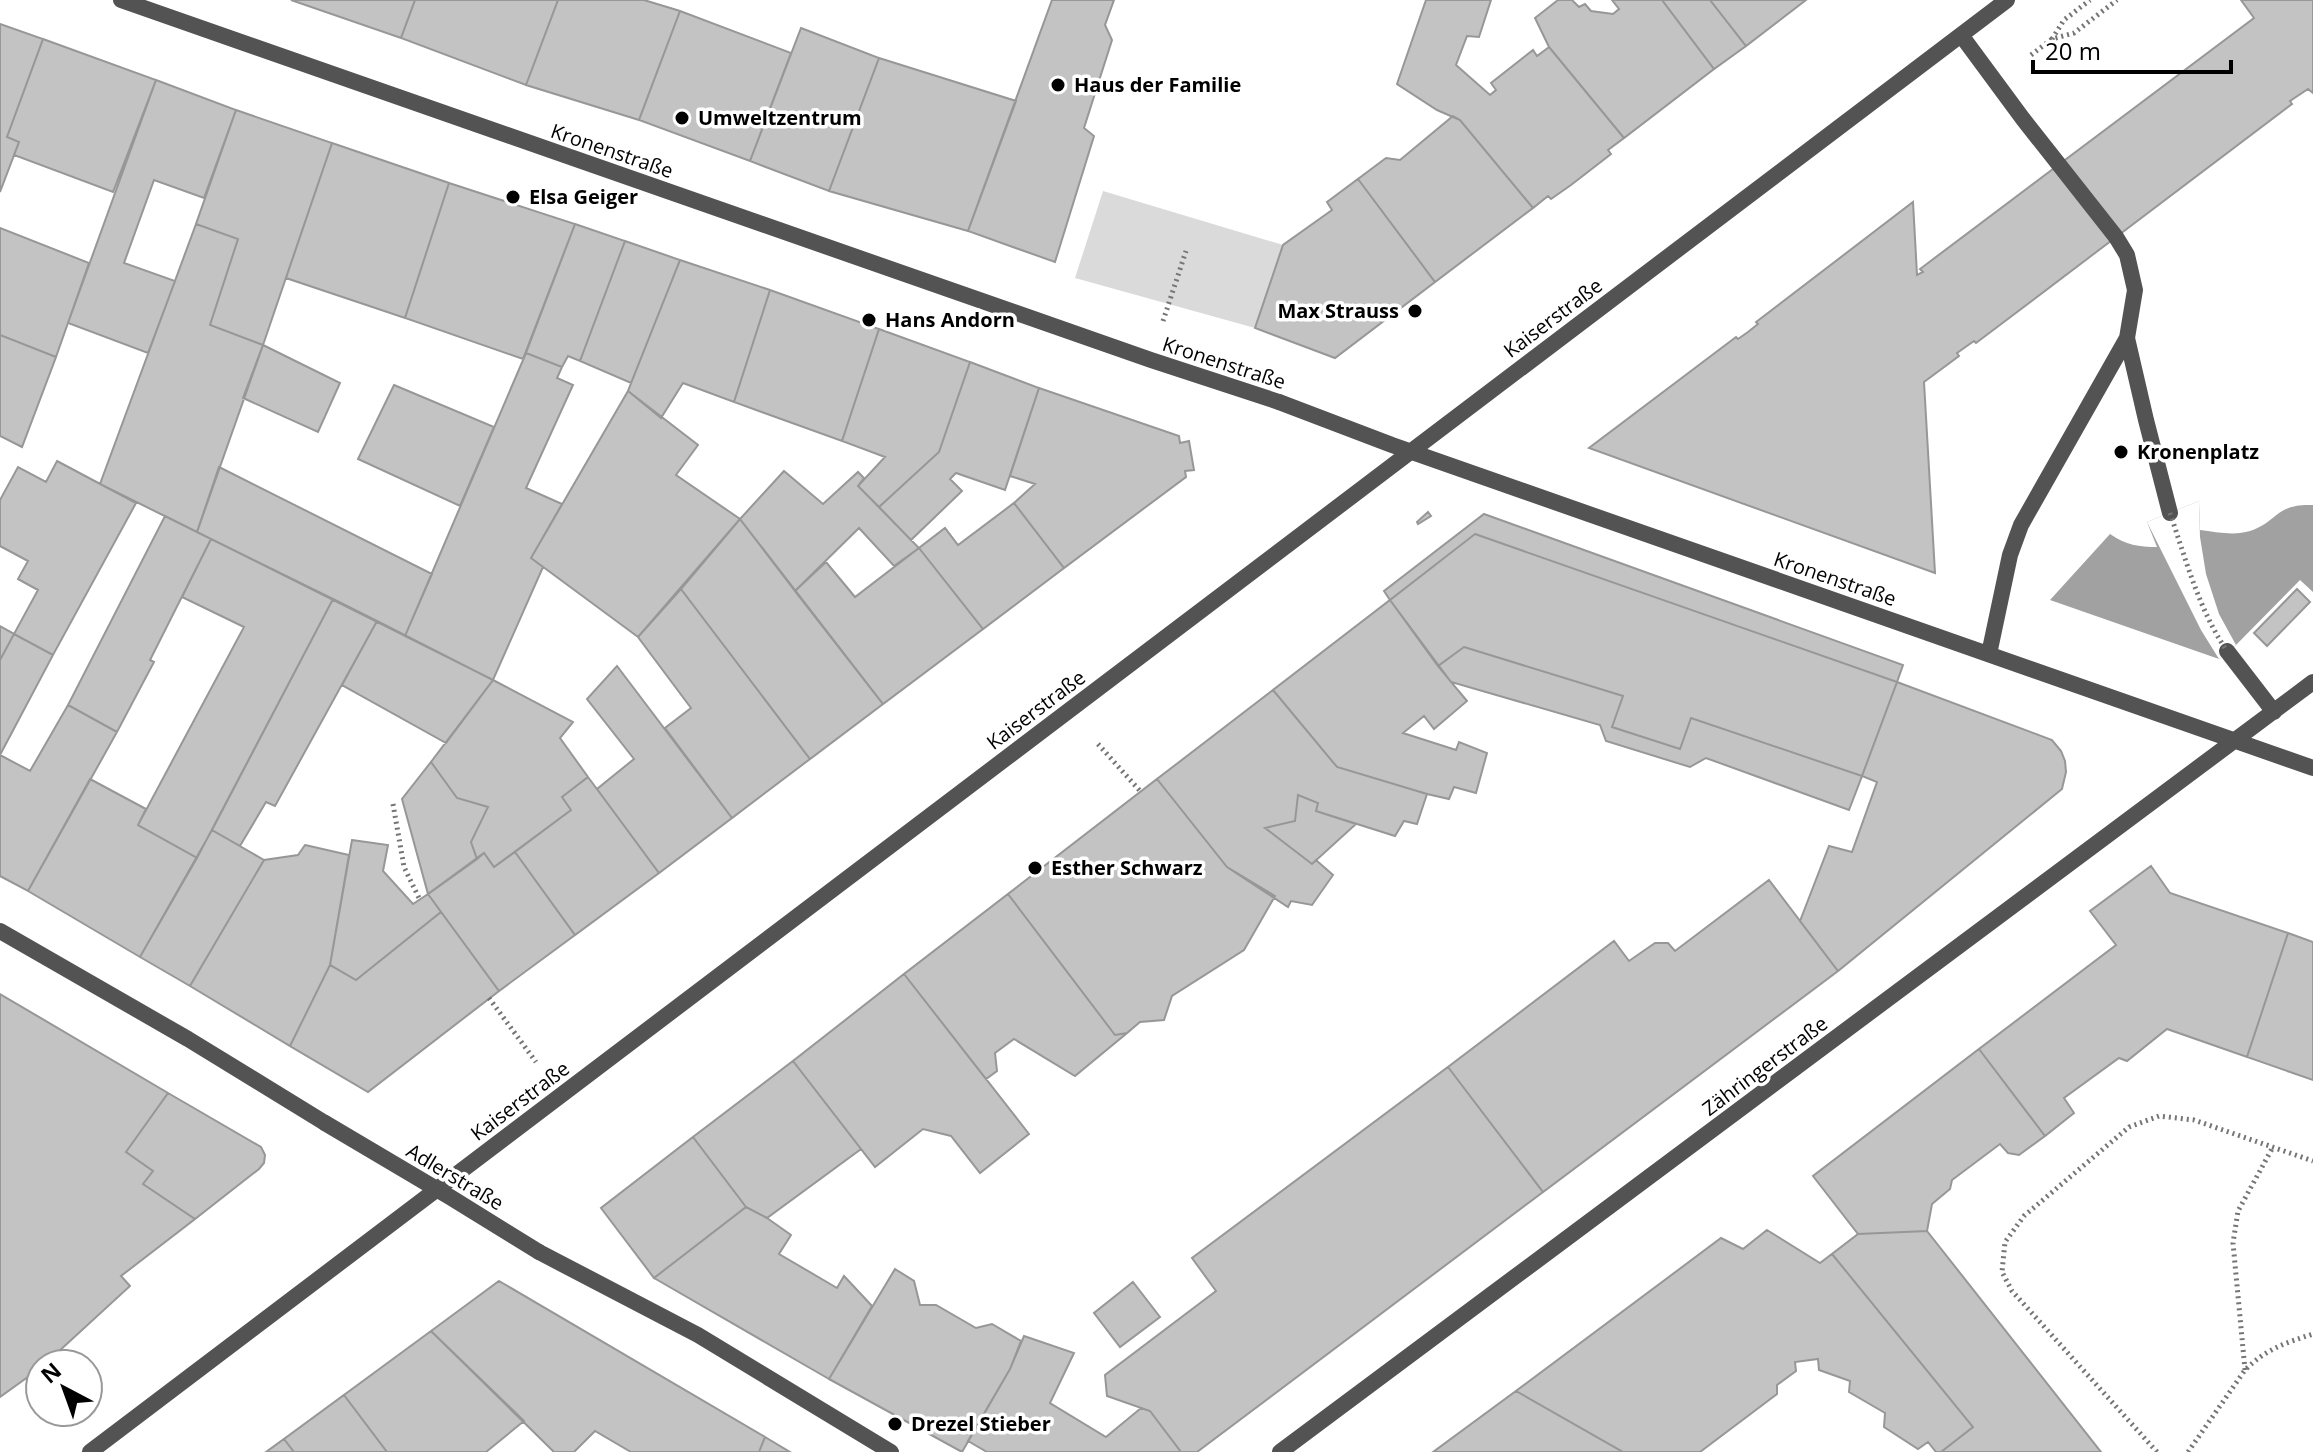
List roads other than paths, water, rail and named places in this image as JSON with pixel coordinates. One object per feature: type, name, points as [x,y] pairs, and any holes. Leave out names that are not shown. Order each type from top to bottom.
[{"type":"street","name":"Kronenstraße","points":[[121,0],[1279,402],[1410,451],[2313,768]]},
{"type":"street","name":"Kaiserstraße","points":[[90,1452],[2007,0]]},
{"type":"street","points":[[1961,35],[2116,237],[2127,255],[2135,290],[2127,338],[2021,525],[2010,555],[1989,654]]},
{"type":"street","points":[[2127,338],[2170,513]]},
{"type":"street","points":[[2227,651],[2274,712]]},
{"type":"street","name":"Zähringerstraße","points":[[1280,1452],[2313,682]]},
{"type":"street","name":"Adlerstraße","points":[[0,931],[188,1039],[539,1252],[698,1335],[891,1452]]},
{"type":"place","name":"Haus der Familie","points":[[1058,85]]},
{"type":"place","name":"Umweltzentrum","points":[[682,118]]},
{"type":"place","name":"Elsa Geiger","points":[[513,197]]},
{"type":"place","name":"Max Strauss","points":[[1415,311]]},
{"type":"place","name":"Hans Andorn","points":[[869,320]]},
{"type":"place","name":"Kronenplatz","points":[[2121,452]]},
{"type":"place","name":"Esther Schwarz","points":[[1035,868]]},
{"type":"place","name":"Drezel Stieber","points":[[895,1424]]}]
